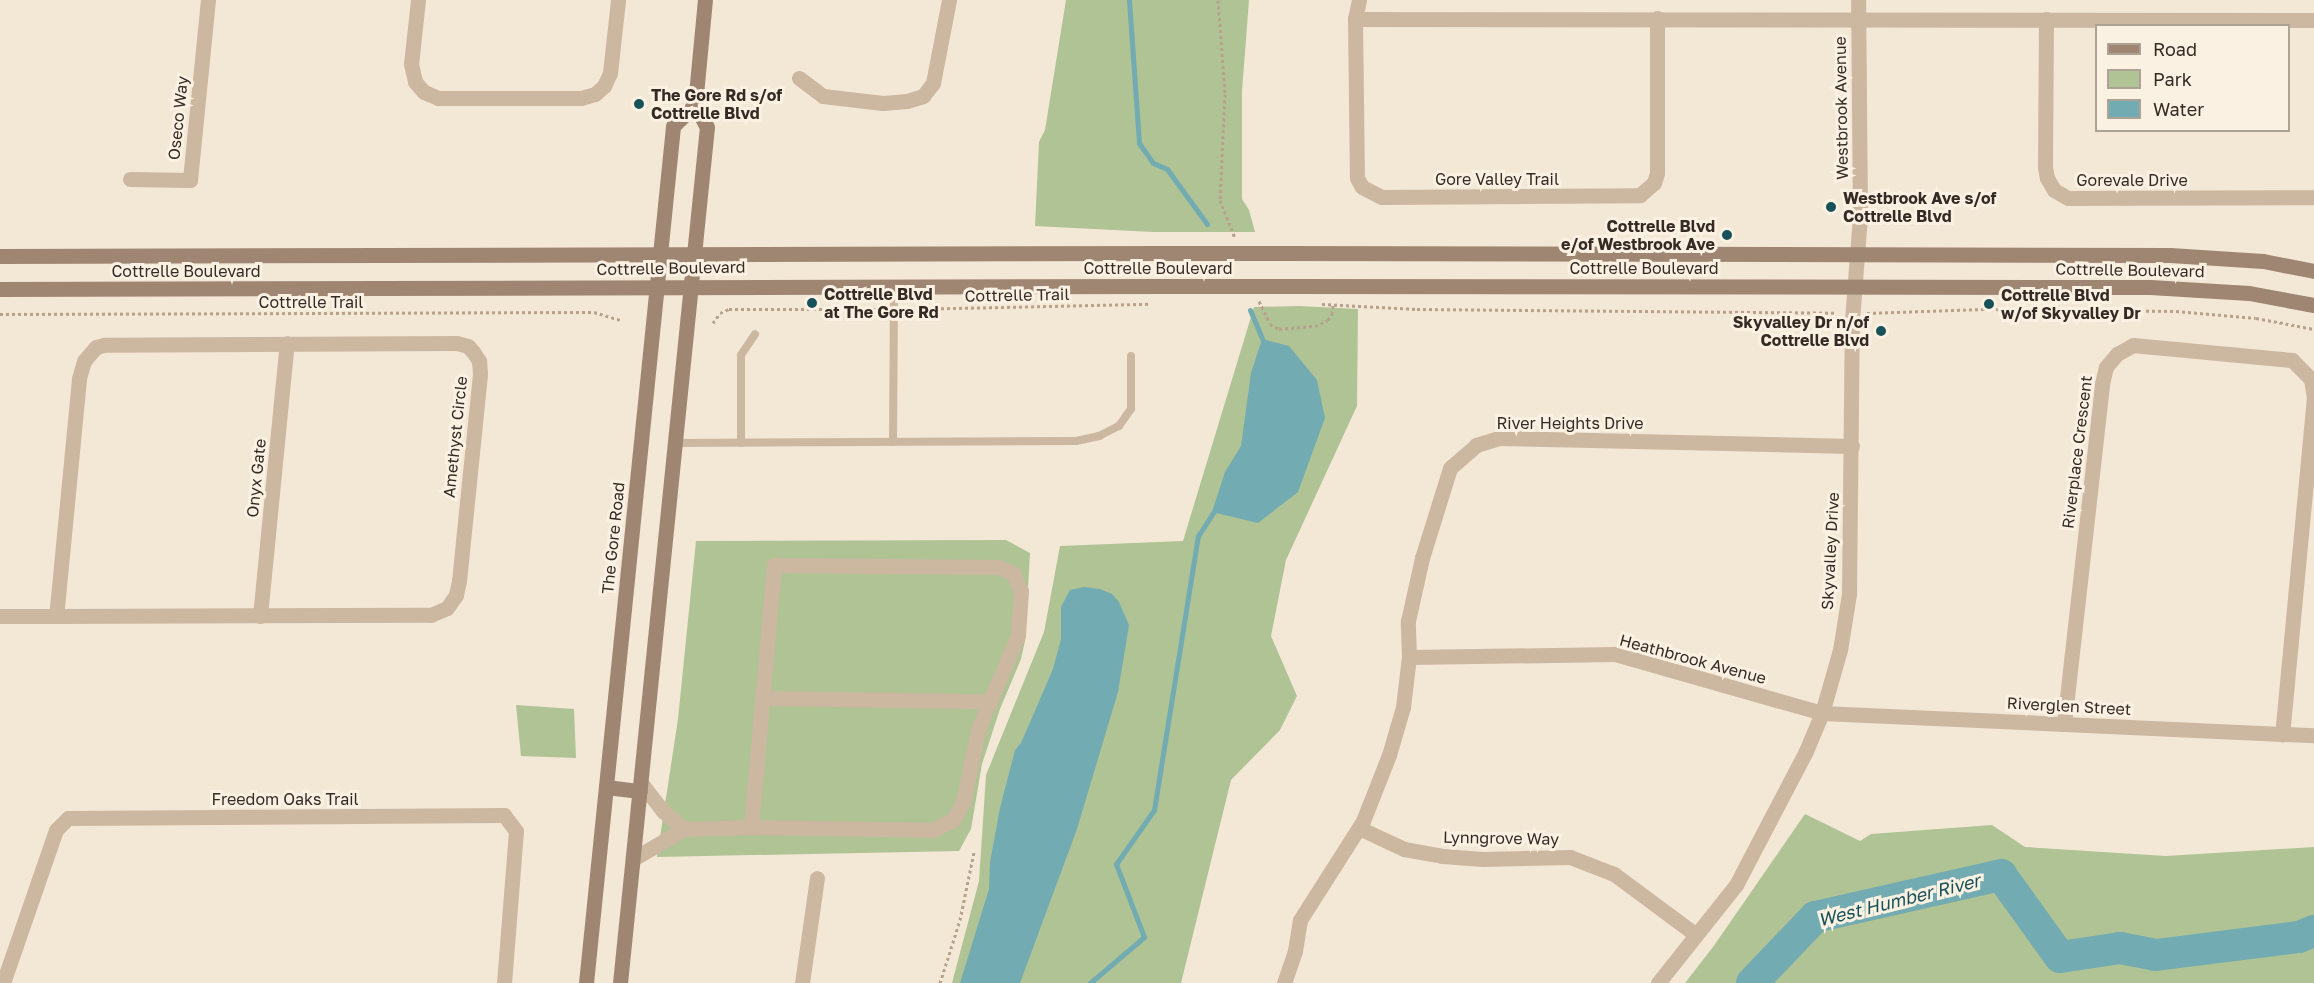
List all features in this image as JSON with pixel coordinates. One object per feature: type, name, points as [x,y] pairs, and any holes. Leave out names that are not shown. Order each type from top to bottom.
[{"type":"main road","points":[[620,983],[707,126],[695,105],[705,0]]},
{"type":"main road","name":"The Gore Road","points":[[586,983],[673,126],[695,105]]},
{"type":"main road","name":"Cottrelle Boulevard","points":[[0,256],[693,253],[2193,255],[2263,261],[2314,271]]},
{"type":"main road","name":"Cottrelle Boulevard","points":[[0,290],[894,285],[2200,288],[2249,293],[2314,305]]},
{"type":"main road","points":[[606,787],[640,787]]},
{"type":"street","name":"Oseco Way","points":[[130,179],[190,180],[208,0]]},
{"type":"street","points":[[418,0],[411,64],[415,82],[424,92],[438,98],[581,98],[595,94],[604,86],[610,73],[618,0]]},
{"type":"street","points":[[799,78],[823,96],[883,103],[907,101],[923,96],[933,83],[949,0]]},
{"type":"street","name":"Gore Valley Trail","points":[[1359,0],[1355,19],[1355,167],[1362,187],[1371,194],[1382,197],[1628,197],[1640,195],[1649,188],[1657,173],[1657,18]]},
{"type":"street","name":"Westbrook Avenue","points":[[1855,286],[1860,216],[1858,0]]},
{"type":"street","points":[[1355,19],[2314,20]]},
{"type":"street","name":"Gorevale Drive","points":[[2046,19],[2045,167],[2047,178],[2054,190],[2068,198],[2314,197]]},
{"type":"street","name":"Skyvalley Drive","points":[[1658,983],[1736,885],[1806,751],[1822,713],[1840,650],[1850,594],[1852,320],[1855,286]]},
{"type":"street","name":"Onyx Gate","points":[[260,616],[287,343]]},
{"type":"street","name":"Amethyst Circle","points":[[0,616],[56,616],[260,616],[431,615],[447,608],[456,595],[459,581],[480,374],[479,361],[474,353],[462,343],[104,345],[89,352],[79,379],[56,616]]},
{"type":"street","name":"Riverplace Crescent","points":[[2064,724],[2102,384],[2106,367],[2117,354],[2133,345],[2292,360],[2311,379],[2314,397],[2282,734]]},
{"type":"street","name":"River Heights Drive","points":[[1284,983],[1295,951],[1300,920],[1359,828],[1389,755],[1403,707],[1409,657],[1408,621],[1422,558],[1450,468],[1476,444],[1499,438],[1852,446]]},
{"type":"street","points":[[633,860],[684,829],[751,827],[933,830],[953,820],[963,802],[979,727],[1018,635],[1021,591],[1013,573],[998,567],[774,566],[751,827]]},
{"type":"street","name":"Heathbrook Avenue","points":[[1409,657],[1615,654],[1822,713]]},
{"type":"street","points":[[763,698],[990,701]]},
{"type":"street","name":"Riverglen Street","points":[[1822,713],[2314,735]]},
{"type":"street","points":[[640,787],[684,829]]},
{"type":"street","name":"Freedom Oaks Trail","points":[[5,980],[56,830],[68,818],[504,815],[516,831],[504,983]]},
{"type":"street","name":"Lynngrove Way","points":[[1359,828],[1404,849],[1442,856],[1484,859],[1570,857],[1614,874],[1696,935]]},
{"type":"street","points":[[802,983],[817,878]]},
{"type":"lane","points":[[893,442],[894,285]]},
{"type":"lane","points":[[741,443],[741,355],[755,334]]},
{"type":"lane","points":[[674,443],[1076,441],[1099,436],[1119,426],[1131,409],[1131,356]]},
{"type":"path","points":[[1218,0],[1225,94],[1221,200],[1236,239]]},
{"type":"path","points":[[1255,291],[1270,324],[1279,329],[1315,326],[1328,320],[1332,314],[1333,304],[1417,309],[1824,314]]},
{"type":"path","name":"Cottrelle Trail","points":[[713,323],[720,314],[729,309],[893,309],[1159,304]]},
{"type":"path","points":[[1883,313],[1984,309],[2176,311],[2256,318],[2314,329]]},
{"type":"path","name":"Cottrelle Trail","points":[[0,314],[594,312],[620,320]]},
{"type":"path","points":[[940,983],[960,920],[974,852]]},
{"type":"green space","points":[[1066,0],[1249,0],[1242,91],[1242,199],[1249,210],[1255,232],[1153,232],[1035,226],[1039,142],[1045,130]]},
{"type":"green space","points":[[1299,306],[1358,309],[1357,406],[1286,560],[1271,636],[1297,696],[1280,730],[1231,780],[1181,983],[952,983],[979,881],[986,775],[1044,632],[1060,546],[1183,541],[1254,307]]},
{"type":"green space","points":[[1006,540],[1030,553],[1025,641],[1021,659],[1000,709],[982,764],[971,829],[959,851],[657,857],[678,719],[696,541]]},
{"type":"green space","points":[[516,705],[574,709],[576,758],[521,756]]},
{"type":"green space","points":[[1805,814],[1860,841],[1871,834],[1992,825],[2025,847],[2166,856],[2314,847],[2314,983],[1685,983],[1713,947]]},
{"type":"water","points":[[1262,339],[1289,346],[1317,380],[1325,418],[1298,492],[1258,523],[1212,512],[1225,472],[1241,446],[1251,373]]},
{"type":"water","points":[[1084,587],[1100,589],[1112,594],[1119,602],[1129,625],[1118,692],[1077,829],[1020,983],[960,983],[989,889],[990,862],[1000,808],[1015,750],[1021,743],[1053,669],[1061,639],[1061,607],[1070,590]]},
{"type":"waterway","points":[[1129,0],[1139,143],[1153,163],[1167,169],[1207,224]]},
{"type":"waterway","points":[[1250,310],[1265,345]]},
{"type":"waterway","points":[[1090,983],[1144,937],[1116,864],[1154,810],[1198,536],[1216,508]]},
{"type":"waterway","name":"West Humber River","points":[[1752,983],[1815,917],[2001,875],[2060,957],[2120,948],[2156,955],[2299,937],[2314,931]]},
{"type":"place","name":"The Gore Rd s/of Cottrelle Blvd","points":[[639,104]]},
{"type":"place","name":"Westbrook Ave s/of Cottrelle Blvd","points":[[1831,207]]},
{"type":"place","name":"Cottrelle Blvd e/of Westbrook Ave","points":[[1727,235]]},
{"type":"place","name":"Cottrelle Blvd at The Gore Rd","points":[[812,303]]},
{"type":"place","name":"Cottrelle Blvd w/of Skyvalley Dr","points":[[1989,304]]},
{"type":"place","name":"Skyvalley Dr n/of Cottrelle Blvd","points":[[1881,331]]}]
